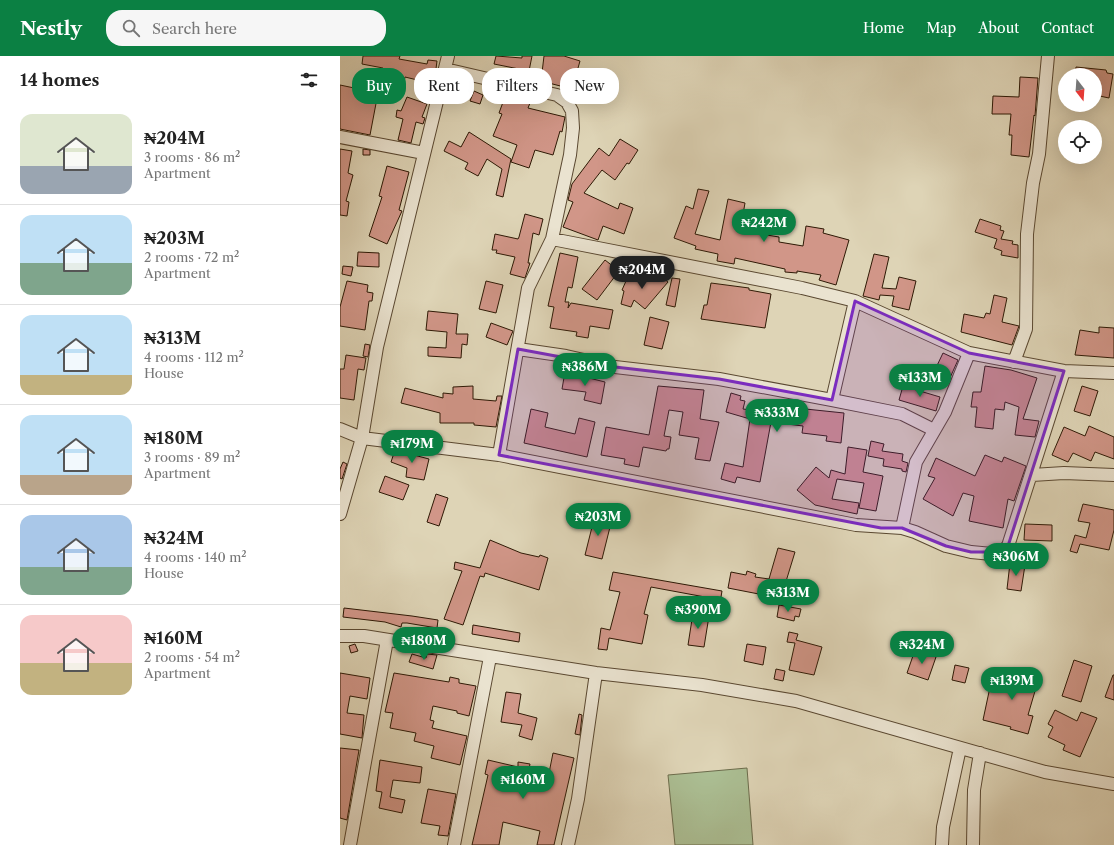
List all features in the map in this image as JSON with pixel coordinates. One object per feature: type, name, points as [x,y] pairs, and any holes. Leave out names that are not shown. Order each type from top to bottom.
[{"type":"street","points":[[445,68],[448,56]]},
{"type":"street","points":[[1014,362],[1026,329],[1027,234],[1039,154],[1048,56]]},
{"type":"street","points":[[474,76],[557,95],[567,102],[572,112],[572,142],[552,239],[528,288],[499,455]]},
{"type":"street","points":[[340,514],[362,438],[376,347],[436,104]]},
{"type":"street","points":[[340,137],[424,153]]},
{"type":"street","points":[[552,239],[802,288],[855,301],[969,353],[1064,371],[1114,373]]},
{"type":"street","points":[[832,400],[855,301]]},
{"type":"street","points":[[518,349],[566,356],[614,367],[718,379],[832,400],[902,414],[934,430]]},
{"type":"street","points":[[902,528],[916,462],[945,412],[969,353]]},
{"type":"street","points":[[340,429],[362,438],[499,455],[856,525],[902,528],[915,532],[946,546],[978,553],[992,554],[1001,552],[1008,546],[1064,371]]},
{"type":"street","points":[[1032,474],[1064,473],[1114,475]]},
{"type":"street","points":[[340,636],[364,636],[596,673],[702,685],[796,701],[1045,772],[1114,784]]},
{"type":"street","points":[[350,845],[387,640]]},
{"type":"street","points":[[454,845],[490,657]]},
{"type":"street","points":[[568,845],[578,799],[596,673]]},
{"type":"street","points":[[942,845],[943,826],[960,748]]},
{"type":"street","points":[[973,845],[974,790],[980,753]]},
{"type":"highlighted area","points":[[855,301],[969,353],[1064,371],[1008,546],[1001,552],[971,552],[946,546],[902,528],[881,528],[499,455],[518,349],[615,367],[719,379],[832,400]]},
{"type":"green space","points":[[747,768],[753,845],[675,845],[668,775]]},
{"type":"building","points":[[363,56],[400,56],[399,59],[427,64],[428,60],[437,61],[436,68],[414,68],[414,79],[406,77],[406,68],[383,68],[362,64]]},
{"type":"building","points":[[496,56],[522,58],[522,56],[532,56],[530,68],[514,68],[494,64]]},
{"type":"building","points":[[544,56],[564,56],[580,61],[578,68],[560,68],[560,86],[552,84],[552,68],[543,68]]},
{"type":"building","points":[[1102,70],[1106,70],[1107,73],[1113,74],[1109,98],[1102,96]]},
{"type":"building","points":[[1020,77],[1038,78],[1035,116],[1034,115],[1029,157],[1011,155],[1012,135],[1009,135],[1011,114],[992,114],[993,96],[1019,97]]},
{"type":"building","points":[[340,85],[352,88],[352,104],[376,104],[370,135],[340,129]]},
{"type":"building","points":[[474,91],[482,95],[480,104],[474,102]]},
{"type":"building","points":[[407,97],[414,99],[414,104],[427,104],[422,117],[425,118],[423,124],[416,122],[411,143],[398,140],[403,119],[396,117],[397,110],[401,111],[404,104],[406,104]]},
{"type":"building","points":[[502,104],[530,104],[528,108],[565,117],[562,132],[560,131],[553,155],[535,150],[529,168],[511,162],[517,145],[493,136],[502,114],[499,113]]},
{"type":"building","points":[[469,132],[511,159],[503,197],[496,195],[502,169],[487,159],[478,176],[465,169],[468,163],[444,151],[449,141],[461,147]]},
{"type":"building","points":[[620,139],[638,150],[629,164],[627,163],[615,180],[602,170],[584,193],[618,209],[620,203],[633,208],[624,234],[603,226],[598,240],[563,227],[573,202],[568,200],[572,184],[599,148],[609,156]]},
{"type":"building","points":[[340,149],[352,151],[348,173],[353,175],[346,201],[349,202],[347,216],[340,215]]},
{"type":"building","points":[[363,149],[370,150],[370,155],[363,155]]},
{"type":"building","points":[[387,166],[409,172],[399,210],[402,211],[387,244],[369,236],[382,197],[379,196]]},
{"type":"building","points":[[698,189],[709,191],[695,234],[720,240],[728,199],[745,203],[742,220],[763,223],[761,234],[779,237],[779,242],[803,246],[806,226],[824,229],[823,233],[849,240],[836,285],[819,280],[821,275],[797,271],[797,273],[785,272],[785,269],[735,258],[734,264],[717,261],[718,254],[695,249],[696,246],[674,238],[686,206],[693,209]]},
{"type":"building","points":[[525,214],[543,219],[539,235],[533,233],[528,263],[530,263],[525,278],[510,274],[515,257],[496,253],[497,250],[492,250],[495,234],[518,239]]},
{"type":"building","points":[[980,219],[1001,226],[1000,230],[1004,231],[1001,239],[1013,241],[1012,244],[1018,245],[1018,258],[1001,255],[1002,251],[994,248],[997,239],[975,232]]},
{"type":"building","points":[[358,252],[379,253],[379,267],[357,266]]},
{"type":"building","points":[[560,253],[578,257],[572,288],[568,287],[565,302],[569,302],[568,308],[571,303],[613,310],[609,329],[590,326],[588,338],[576,336],[577,332],[550,328],[554,307],[548,306]]},
{"type":"building","points":[[874,254],[889,257],[882,288],[896,289],[899,277],[916,281],[909,310],[892,306],[894,296],[880,295],[879,300],[863,296]]},
{"type":"building","points":[[605,260],[619,271],[597,300],[582,289]]},
{"type":"building","points":[[343,266],[353,267],[351,276],[342,274]]},
{"type":"building","points":[[630,272],[647,280],[655,272],[668,282],[645,309],[634,300],[631,307],[621,304],[624,291],[622,290]]},
{"type":"building","points":[[672,278],[680,279],[675,307],[666,305]]},
{"type":"building","points":[[347,281],[368,285],[367,292],[373,293],[372,301],[369,301],[365,330],[340,326],[340,307]]},
{"type":"building","points":[[486,281],[503,285],[496,313],[479,309]]},
{"type":"building","points":[[711,283],[749,288],[749,290],[771,294],[765,328],[701,319],[704,305],[707,305]]},
{"type":"building","points":[[994,295],[1007,298],[1002,322],[1019,326],[1012,345],[961,332],[964,314],[984,318],[986,313],[990,314]]},
{"type":"building","points":[[428,311],[458,314],[456,334],[468,334],[467,345],[462,344],[461,358],[428,356],[428,347],[446,348],[447,332],[426,330]]},
{"type":"building","points":[[650,317],[669,322],[662,349],[644,345]]},
{"type":"building","points":[[491,323],[513,331],[507,345],[486,337]]},
{"type":"building","points":[[1099,327],[1114,328],[1114,358],[1075,355],[1080,330],[1099,333]]},
{"type":"building","points":[[365,344],[370,345],[368,357],[363,356]]},
{"type":"building","points":[[943,353],[958,360],[949,380],[933,374]]},
{"type":"building","points":[[346,355],[366,358],[364,370],[358,369],[354,400],[340,398],[340,369],[344,369]]},
{"type":"building","points":[[985,366],[1011,370],[1037,378],[1023,419],[1039,421],[1035,437],[1015,435],[1019,407],[1005,402],[1004,410],[995,409],[993,429],[975,427],[977,407],[971,407],[973,392],[981,392]]},
{"type":"building","points":[[565,372],[605,382],[601,404],[584,400],[586,392],[562,389]]},
{"type":"building","points":[[473,386],[473,399],[496,401],[497,396],[502,396],[496,427],[474,425],[474,423],[440,423],[440,413],[401,403],[405,388],[443,398],[443,393],[453,394],[453,387]]},
{"type":"building","points":[[658,386],[704,390],[700,419],[719,422],[710,461],[695,459],[699,438],[679,435],[683,412],[669,410],[664,436],[671,437],[669,449],[666,451],[643,447],[639,467],[624,464],[625,459],[601,455],[606,427],[649,435]]},
{"type":"building","points":[[903,386],[940,397],[936,411],[899,400]]},
{"type":"building","points":[[1082,386],[1098,391],[1090,416],[1074,411]]},
{"type":"building","points":[[731,393],[741,396],[740,400],[745,401],[743,409],[779,414],[780,403],[796,405],[796,408],[844,413],[841,443],[826,441],[827,436],[802,433],[803,426],[771,422],[760,482],[737,477],[735,483],[721,479],[725,463],[743,467],[750,419],[726,412]]},
{"type":"building","points":[[531,409],[548,413],[545,427],[575,434],[579,418],[595,422],[587,457],[524,443]]},
{"type":"building","points":[[1089,426],[1114,437],[1114,459],[1095,452],[1091,461],[1073,453],[1068,462],[1052,455],[1064,427],[1085,436]]},
{"type":"building","points":[[871,441],[884,444],[882,451],[903,454],[902,461],[908,463],[906,472],[902,471],[902,469],[883,466],[884,459],[868,456]]},
{"type":"building","points":[[848,447],[867,450],[863,472],[883,476],[876,511],[859,508],[864,483],[837,479],[832,499],[859,503],[857,514],[815,505],[797,490],[816,467],[829,478],[831,470],[845,474]]},
{"type":"building","points":[[395,450],[429,459],[424,480],[406,477],[407,468],[391,462]]},
{"type":"building","points":[[985,455],[1002,462],[1004,457],[1026,466],[1014,501],[1008,499],[1003,528],[969,521],[974,496],[963,493],[953,516],[923,499],[935,478],[928,476],[936,458],[975,476]]},
{"type":"building","points":[[343,462],[347,464],[342,479],[340,478],[340,469]]},
{"type":"building","points":[[385,476],[409,485],[403,500],[379,492]]},
{"type":"building","points":[[436,494],[448,498],[439,526],[427,522]]},
{"type":"building","points":[[1083,504],[1114,510],[1114,530],[1109,550],[1080,544],[1077,553],[1070,551],[1075,535],[1086,538],[1090,523],[1078,521]]},
{"type":"building","points":[[595,515],[612,519],[602,559],[585,555]]},
{"type":"building","points":[[1025,524],[1052,525],[1052,541],[1024,540]]},
{"type":"building","points":[[490,540],[521,553],[539,557],[540,555],[548,558],[539,590],[485,573],[484,577],[480,576],[463,625],[444,619],[462,571],[454,569],[455,562],[480,568]]},
{"type":"building","points":[[778,548],[795,552],[780,601],[769,598],[769,596],[728,588],[731,572],[746,575],[747,571],[756,574],[755,577],[769,579]]},
{"type":"building","points":[[1010,563],[1025,565],[1021,591],[1007,589]]},
{"type":"building","points":[[613,572],[722,591],[720,603],[704,600],[705,597],[651,587],[644,614],[648,615],[642,644],[609,638],[607,650],[598,649],[601,628],[610,630],[620,592],[609,590]]},
{"type":"building","points":[[779,605],[801,609],[799,617],[795,616],[794,621],[777,617]]},
{"type":"building","points":[[344,608],[438,620],[437,628],[407,623],[402,623],[401,627],[385,622],[343,617]]},
{"type":"building","points":[[693,613],[709,616],[704,647],[688,645]]},
{"type":"building","points":[[473,625],[520,633],[519,642],[472,634]]},
{"type":"building","points":[[789,632],[798,634],[796,640],[822,647],[814,675],[789,670],[795,643],[787,642]]},
{"type":"building","points":[[355,644],[358,651],[351,653],[349,646]]},
{"type":"building","points":[[747,644],[766,647],[763,665],[744,661]]},
{"type":"building","points":[[915,650],[936,657],[928,680],[907,673]]},
{"type":"building","points":[[412,654],[426,658],[427,654],[437,655],[433,669],[409,662]]},
{"type":"building","points":[[1074,660],[1092,666],[1081,702],[1062,696]]},
{"type":"building","points":[[955,665],[969,668],[965,683],[952,680]]},
{"type":"building","points":[[776,669],[785,671],[783,681],[774,679]]},
{"type":"building","points":[[1024,670],[1040,674],[1028,715],[1033,716],[1028,734],[1010,729],[1011,727],[983,720],[993,673],[1021,680]]},
{"type":"building","points":[[340,673],[370,678],[367,699],[350,696],[347,713],[364,715],[362,738],[340,734]]},
{"type":"building","points":[[394,673],[449,682],[450,677],[459,679],[459,683],[476,686],[469,716],[457,713],[457,711],[433,706],[430,720],[434,721],[432,728],[467,736],[460,765],[431,758],[434,746],[414,741],[416,733],[390,728],[393,713],[385,712]]},
{"type":"building","points":[[1114,675],[1114,700],[1105,697]]},
{"type":"building","points":[[506,692],[521,694],[518,713],[537,718],[532,740],[519,736],[522,725],[501,722]]},
{"type":"building","points":[[1055,710],[1077,721],[1081,712],[1097,718],[1080,757],[1063,750],[1065,745],[1048,737],[1053,727],[1048,724]]},
{"type":"building","points":[[579,714],[582,715],[580,735],[575,734]]},
{"type":"building","points":[[340,748],[359,750],[347,820],[340,818]]},
{"type":"building","points":[[553,753],[574,758],[554,845],[537,845],[540,831],[503,822],[499,845],[472,845],[488,775],[485,774],[488,760],[518,767],[518,762],[530,764],[529,769],[549,773]]},
{"type":"building","points":[[380,760],[422,767],[420,783],[393,780],[390,797],[405,800],[402,813],[379,808],[382,792],[376,791]]},
{"type":"building","points":[[428,789],[456,794],[448,836],[438,835],[440,826],[421,823]]}]
